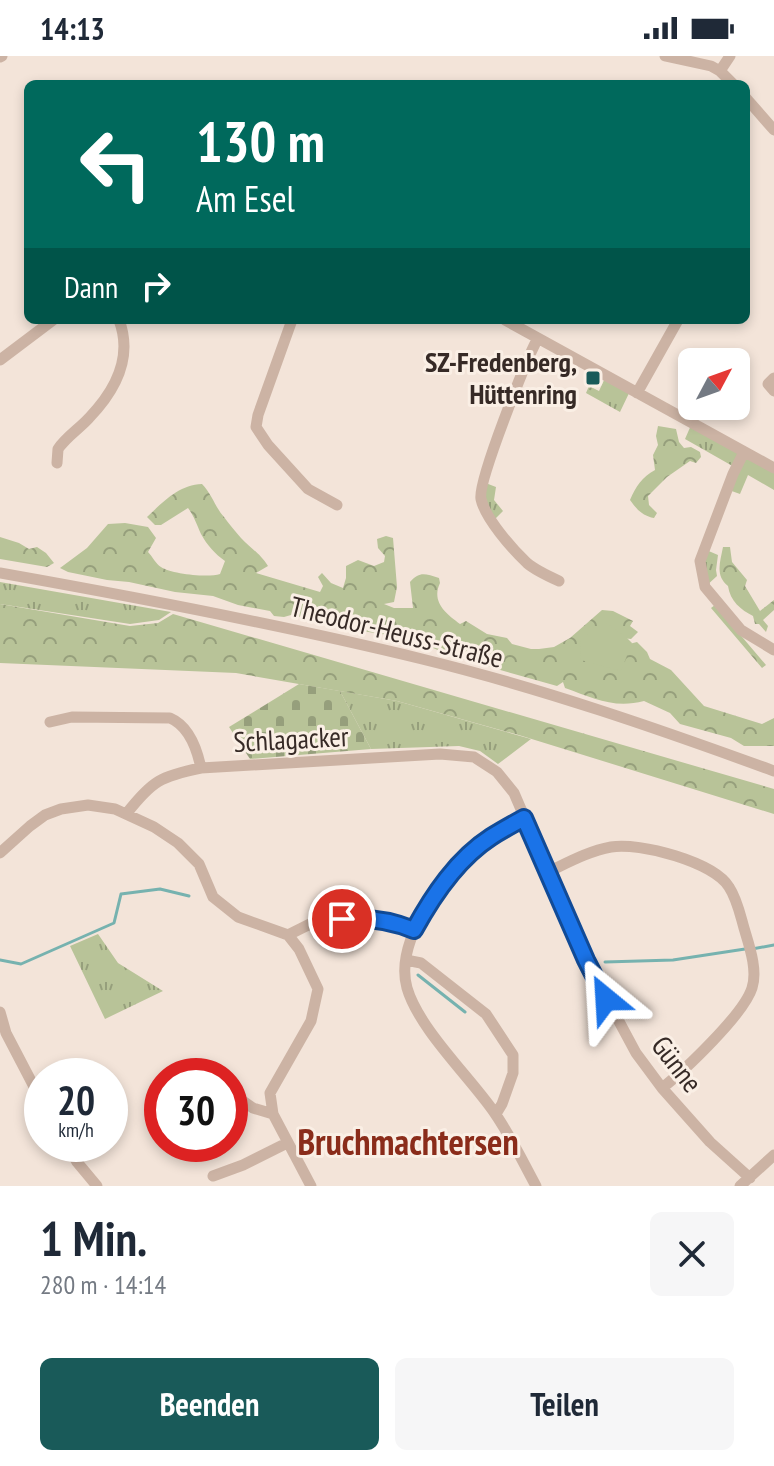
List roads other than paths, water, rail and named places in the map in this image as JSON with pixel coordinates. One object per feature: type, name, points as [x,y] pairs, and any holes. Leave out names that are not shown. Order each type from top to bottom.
[{"type":"street","points":[[665,56],[700,63],[720,71],[729,80]]},
{"type":"street","points":[[720,71],[730,56]]},
{"type":"street","points":[[750,103],[774,130]]},
{"type":"street","points":[[2,354],[47,324]]},
{"type":"street","points":[[57,463],[58,449],[96,410],[117,379],[124,345],[120,324]]},
{"type":"street","points":[[291,324],[256,427],[308,489],[337,505]]},
{"type":"street","points":[[512,324],[774,468]]},
{"type":"street","points":[[637,393],[676,324]]},
{"type":"street","points":[[538,338],[479,495],[485,513],[529,564],[559,581]]},
{"type":"street","points":[[774,378],[768,384],[774,391]]},
{"type":"street","points":[[744,452],[729,482],[700,561],[705,587],[741,630],[774,650]]},
{"type":"street","name":"Theodor-Heuss-Straße","points":[[0,573],[215,613],[424,660],[575,703],[774,771]]},
{"type":"street","points":[[50,722],[72,717],[170,718],[183,727],[201,768]]},
{"type":"street","name":"Schlagacker","points":[[127,813],[150,785],[162,778],[201,768],[440,754],[474,757]]},
{"type":"street","name":"Günne","points":[[474,757],[497,772],[514,793],[586,960],[636,1053],[662,1088],[745,1182]]},
{"type":"street","points":[[0,853],[45,815],[61,809],[104,806],[127,813],[178,843],[199,864],[213,897],[238,917],[288,935],[299,949],[318,989],[311,1021],[270,1093],[273,1114],[311,1186]]},
{"type":"street","points":[[524,818],[468,856],[429,903],[414,930],[406,960],[406,985],[414,1006],[430,1029],[496,1114],[536,1186]]},
{"type":"street","points":[[548,872],[587,853],[614,846],[641,847],[710,869],[730,888],[747,938],[752,962],[752,988],[730,1021],[680,1075],[662,1088]]},
{"type":"street","points":[[288,935],[318,920],[365,917],[394,921],[414,930]]},
{"type":"street","points":[[406,960],[421,963],[486,1014],[513,1055],[513,1073],[496,1114]]},
{"type":"street","points":[[0,1012],[6,1033],[24,1068]]},
{"type":"street","points":[[248,1105],[273,1114]]},
{"type":"street","points":[[213,1176],[287,1143]]},
{"type":"street","points":[[745,1182],[774,1155]]},
{"type":"street","points":[[77,1162],[97,1186]]},
{"type":"waterway","points":[[0,960],[21,964],[114,923],[121,894],[160,889],[189,896]]},
{"type":"waterway","points":[[752,949],[774,945]]},
{"type":"waterway","points":[[605,962],[673,960],[745,949]]},
{"type":"waterway","points":[[418,975],[465,1012]]},
{"type":"place","name":"SZ-Fredenberg, Hüttenring","points":[[593,378]]},
{"type":"district","name":"Bruchmachtersen","points":[[408,1142]]}]
